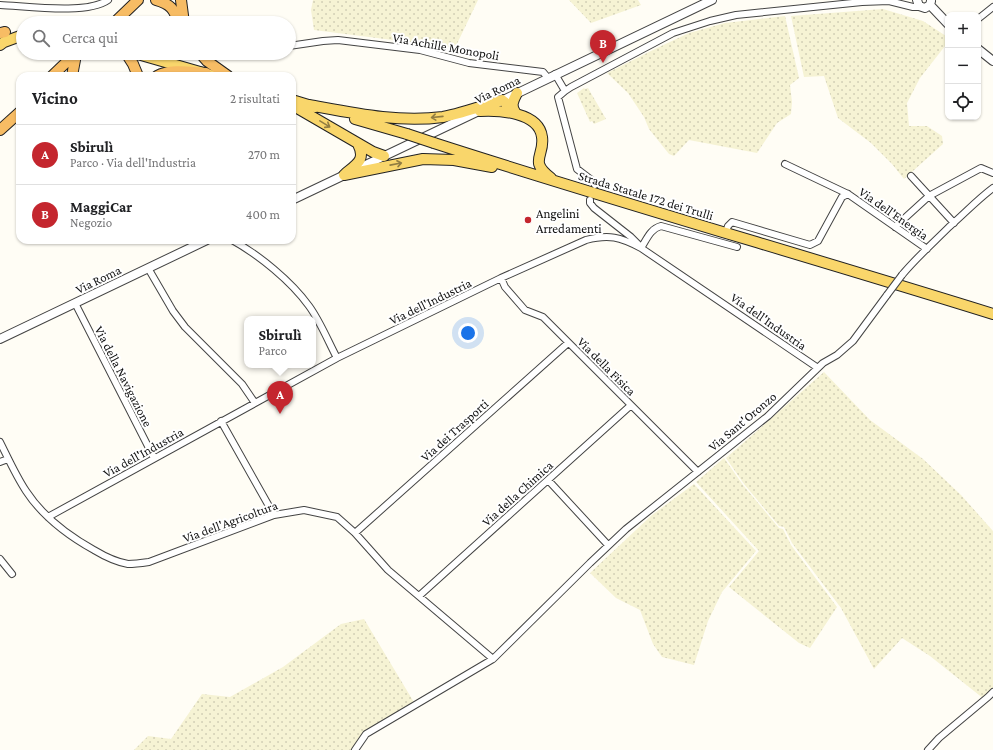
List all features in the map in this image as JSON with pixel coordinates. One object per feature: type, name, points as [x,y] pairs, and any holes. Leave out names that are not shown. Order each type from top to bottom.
[{"type":"highway","points":[[115,16],[132,0]]},
{"type":"highway","points":[[121,16],[138,0]]},
{"type":"highway","points":[[127,10],[146,0],[155,0],[166,3],[174,10],[176,16]]},
{"type":"highway","points":[[181,0],[183,16]]},
{"type":"highway","points":[[57,72],[71,60]]},
{"type":"highway","points":[[62,72],[72,60]]},
{"type":"highway","points":[[73,72],[75,60]]},
{"type":"highway","points":[[131,60],[137,72]]},
{"type":"highway","points":[[206,60],[222,72]]},
{"type":"highway","points":[[173,72],[187,72]]},
{"type":"highway","points":[[0,123],[16,109]]},
{"type":"highway","points":[[0,130],[16,116]]},
{"type":"main road","points":[[2,32],[16,31]]},
{"type":"main road","points":[[0,45],[16,38]]},
{"type":"main road","points":[[159,60],[200,72]]},
{"type":"main road","points":[[515,112],[512,102],[517,93]]},
{"type":"main road","points":[[309,105],[358,114],[398,119],[421,119],[444,116],[502,100],[515,112],[534,122],[539,129],[542,137],[538,158],[540,165],[543,172],[556,181]]},
{"type":"main road","name":"Strada Statale 172 dei Trulli","points":[[296,101],[993,314]]},
{"type":"main road","points":[[296,107],[358,144],[384,156]]},
{"type":"main road","points":[[479,111],[493,110],[515,112]]},
{"type":"main road","points":[[344,175],[359,162],[361,151],[358,144]]},
{"type":"main road","points":[[502,165],[525,167],[533,163],[538,158]]},
{"type":"main road","points":[[344,175],[423,159],[454,160],[534,175]]},
{"type":"street","points":[[0,5],[72,8],[92,6],[108,0]]},
{"type":"street","name":"Via Roma","points":[[296,198],[712,0]]},
{"type":"street","points":[[595,185],[594,182],[577,169],[558,97],[570,87],[673,33],[710,21],[736,15],[862,2],[897,2],[910,0]]},
{"type":"street","points":[[897,2],[913,7],[919,4],[925,8],[931,3],[945,20]]},
{"type":"street","points":[[981,16],[993,7]]},
{"type":"street","name":"Via Achille Monopoli","points":[[296,45],[338,40],[420,50],[469,63],[543,72],[551,76]]},
{"type":"street","points":[[981,51],[993,61]]},
{"type":"street","points":[[551,76],[565,91]]},
{"type":"street","name":"Via dell'Energia","points":[[785,164],[848,194],[927,249]]},
{"type":"street","points":[[895,227],[929,196],[981,168],[993,173]]},
{"type":"street","points":[[911,176],[954,223]]},
{"type":"street","name":"Via Sant'Oronzo","points":[[355,750],[360,740],[366,734],[493,659],[626,529],[768,416],[823,363],[837,354],[852,341],[902,275],[954,223],[993,188]]},
{"type":"street","name":"Via dell'Energia","points":[[726,232],[728,226],[732,222],[810,245],[814,244],[818,241],[842,197],[848,194]]},
{"type":"street","points":[[590,200],[590,203],[594,208],[631,237],[641,248],[651,231],[661,226],[737,247]]},
{"type":"street","points":[[613,236],[619,227]]},
{"type":"street","name":"Via dell'Industria","points":[[48,517],[337,358],[501,278],[586,240],[599,237],[613,236],[626,240],[641,248],[818,368]]},
{"type":"street","name":"Via Roma","points":[[0,339],[199,244]]},
{"type":"street","points":[[239,244],[288,282],[310,307],[315,316]]},
{"type":"street","points":[[148,268],[173,311],[185,327],[242,384],[256,403]]},
{"type":"street","name":"Via della Fisica","points":[[501,278],[505,287],[525,310],[543,317],[630,406],[698,472]]},
{"type":"street","name":"Via della Navigazione","points":[[75,303],[154,458]]},
{"type":"street","points":[[316,318],[337,358]]},
{"type":"street","name":"Via dei Trasporti","points":[[356,533],[568,343]]},
{"type":"street","name":"Via della Chimica","points":[[419,596],[630,406]]},
{"type":"street","points":[[221,421],[274,515]]},
{"type":"street","name":"Via dell'Agricoltura","points":[[0,442],[25,490],[36,505],[48,517],[61,529],[81,543],[107,557],[128,564],[149,562],[274,515],[304,510],[337,517],[356,533],[388,570],[493,659]]},
{"type":"street","points":[[0,462],[8,459]]},
{"type":"street","points":[[548,480],[608,545]]},
{"type":"street","points":[[0,560],[12,574]]},
{"type":"street","points":[[928,750],[939,738],[993,692]]},
{"type":"street","points":[[988,697],[993,703]]},
{"type":"shaded area","points":[[313,0],[478,0],[455,48],[314,30],[311,10]]},
{"type":"shaded area","points":[[569,0],[638,0],[641,5],[591,23]]},
{"type":"shaded area","points":[[883,9],[923,21],[945,35],[945,46],[920,78],[907,103],[909,126],[927,126],[942,136],[943,144],[904,179],[892,164],[871,143],[838,118],[824,76],[804,77],[791,16]]},
{"type":"shaded area","points":[[785,16],[799,78],[790,85],[792,102],[791,114],[777,123],[757,153],[689,140],[674,156],[669,154],[649,129],[644,117],[628,93],[607,73],[689,33],[725,23]]},
{"type":"shaded area","points":[[584,88],[588,88],[606,119],[594,124],[592,121],[590,122],[577,93]]},
{"type":"shaded area","points":[[824,372],[870,420],[923,459],[961,495],[993,531],[993,688],[984,699],[930,656],[902,638],[874,669],[841,608],[792,543],[784,527],[779,526],[744,484],[726,458]]},
{"type":"shaded area","points":[[724,458],[743,485],[779,528],[783,529],[791,545],[837,607],[810,648],[799,643],[729,587],[759,551],[696,482]]},
{"type":"shaded area","points":[[694,484],[756,551],[722,592],[708,621],[694,665],[662,657],[653,644],[640,610],[616,598],[590,573],[652,515]]},
{"type":"shaded area","points":[[364,619],[415,704],[361,738],[355,750],[134,750],[148,736],[171,739],[202,694],[230,697],[283,667],[341,624]]},
{"type":"place","name":"MaggiCar","points":[[603,63]]},
{"type":"place","name":"Angelini Arredamenti","points":[[528,220]]},
{"type":"place","name":"Sbirulì","points":[[280,414]]}]
